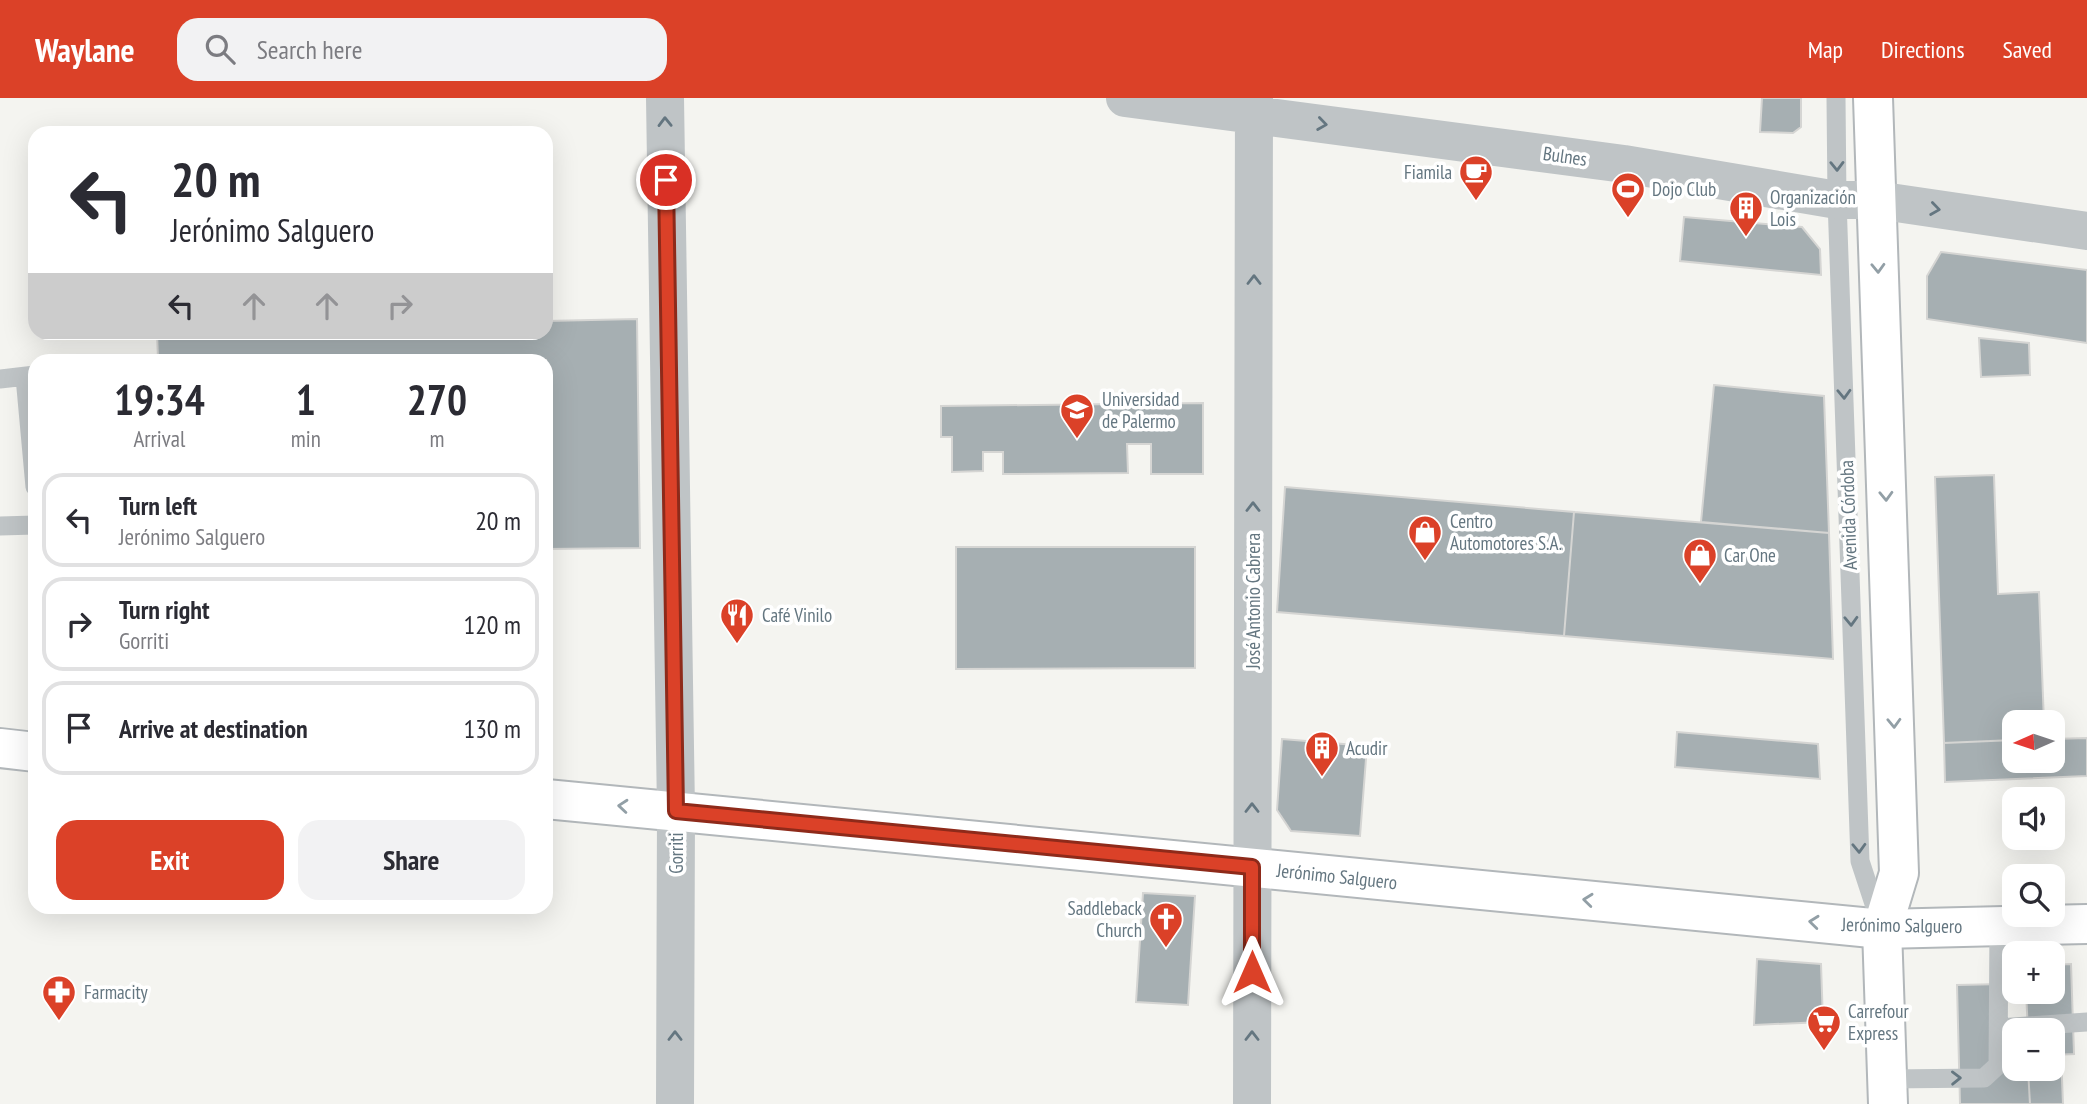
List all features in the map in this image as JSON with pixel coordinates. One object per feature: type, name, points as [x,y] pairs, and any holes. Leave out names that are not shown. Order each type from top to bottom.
[{"type":"street","name":"Gorriti","points":[[665,98],[676,811],[675,1104]]},
{"type":"street","name":"Bulnes","points":[[1125,98],[1254,106],[1837,200],[1876,200],[2087,231]]},
{"type":"street","name":"Avenida Córdoba","points":[[1873,98],[1899,873],[1882,929],[1888,1092]]},
{"type":"street","name":"José Antonio Cabrera","points":[[1252,1104],[1254,106]]},
{"type":"street","points":[[0,748],[28,751]]},
{"type":"street","name":"Jerónimo Salguero","points":[[553,800],[1882,929],[2087,924]]},
{"type":"lane","name":"Avenida Córdoba","points":[[1836,98],[1837,200],[1860,861],[1882,929]]},
{"type":"lane","points":[[0,379],[28,376]]},
{"type":"lane","points":[[0,526],[28,525]]},
{"type":"lane","points":[[1888,1092],[1984,1078],[1998,1065],[1999,926]]},
{"type":"lane","points":[[1999,1028],[2087,1022]]},
{"type":"building","points":[[1762,98],[1801,98],[1801,127],[1793,133],[1760,132]]},
{"type":"building","name":"Organización Lois","points":[[1684,217],[1802,227],[1820,249],[1821,275],[1680,261]]},
{"type":"building","points":[[1941,252],[2087,270],[2087,343],[1927,319],[1927,276]]},
{"type":"building","points":[[637,319],[640,548],[553,549],[553,354],[158,354],[157,340],[553,340],[553,321]]},
{"type":"building","points":[[1979,338],[2029,343],[2030,375],[1981,377]]},
{"type":"building","points":[[1714,385],[1824,396],[1829,533],[1701,522]]},
{"type":"building","name":"Universidad de Palermo","points":[[1203,403],[1203,474],[1151,474],[1151,444],[1127,444],[1128,473],[1003,474],[1003,452],[983,452],[983,471],[952,472],[952,437],[941,437],[941,406]]},
{"type":"building","points":[[1994,475],[1998,594],[2039,592],[2044,710],[2002,710],[2002,741],[1944,743],[1935,477]]},
{"type":"building","name":"Centro Automotores S.A.","points":[[1285,487],[1574,512],[1564,636],[1277,612]]},
{"type":"building","name":"Car One","points":[[1574,512],[1829,533],[1833,659],[1564,636]]},
{"type":"building","points":[[956,547],[1195,547],[1195,668],[956,669]]},
{"type":"building","points":[[1677,732],[1818,744],[1820,779],[1675,767]]},
{"type":"building","points":[[2087,738],[2087,776],[1945,782],[1944,743],[2002,741],[2002,774],[2065,774],[2065,739]]},
{"type":"building","name":"Acudir","points":[[1282,739],[1367,746],[1360,836],[1291,831],[1277,810]]},
{"type":"building","name":"Saddleback Church","points":[[1143,893],[1195,896],[1188,1005],[1136,1002]]},
{"type":"building","points":[[1757,959],[1821,964],[1823,1022],[1754,1025]]},
{"type":"building","points":[[2065,964],[2071,964],[2074,1054],[2065,1054],[2065,1018],[2027,1018],[2027,1004],[2065,1004]]},
{"type":"building","points":[[2002,984],[2002,1081],[2029,1081],[2030,1104],[1960,1104],[1957,985]]},
{"type":"building","points":[[2029,1081],[2062,1081],[2063,1104],[2030,1104]]},
{"type":"place","name":"Fiamila","points":[[1476,202]]},
{"type":"place","name":"Dojo Club","points":[[1628,219]]},
{"type":"place","name":"Organización Lois","points":[[1746,238]]},
{"type":"place","name":"Universidad de Palermo","points":[[1077,440]]},
{"type":"place","name":"Centro Automotores S.A.","points":[[1425,562]]},
{"type":"place","name":"Car One","points":[[1700,585]]},
{"type":"place","name":"Café Vinilo","points":[[737,645]]},
{"type":"place","name":"Acudir","points":[[1322,778]]},
{"type":"place","name":"Saddleback Church","points":[[1166,949]]},
{"type":"place","name":"Farmacity","points":[[59,1022]]},
{"type":"place","name":"Carrefour Express","points":[[1824,1052]]},
{"type":"route","points":[[666,180],[676,811],[1252,867],[1252,972]]}]
